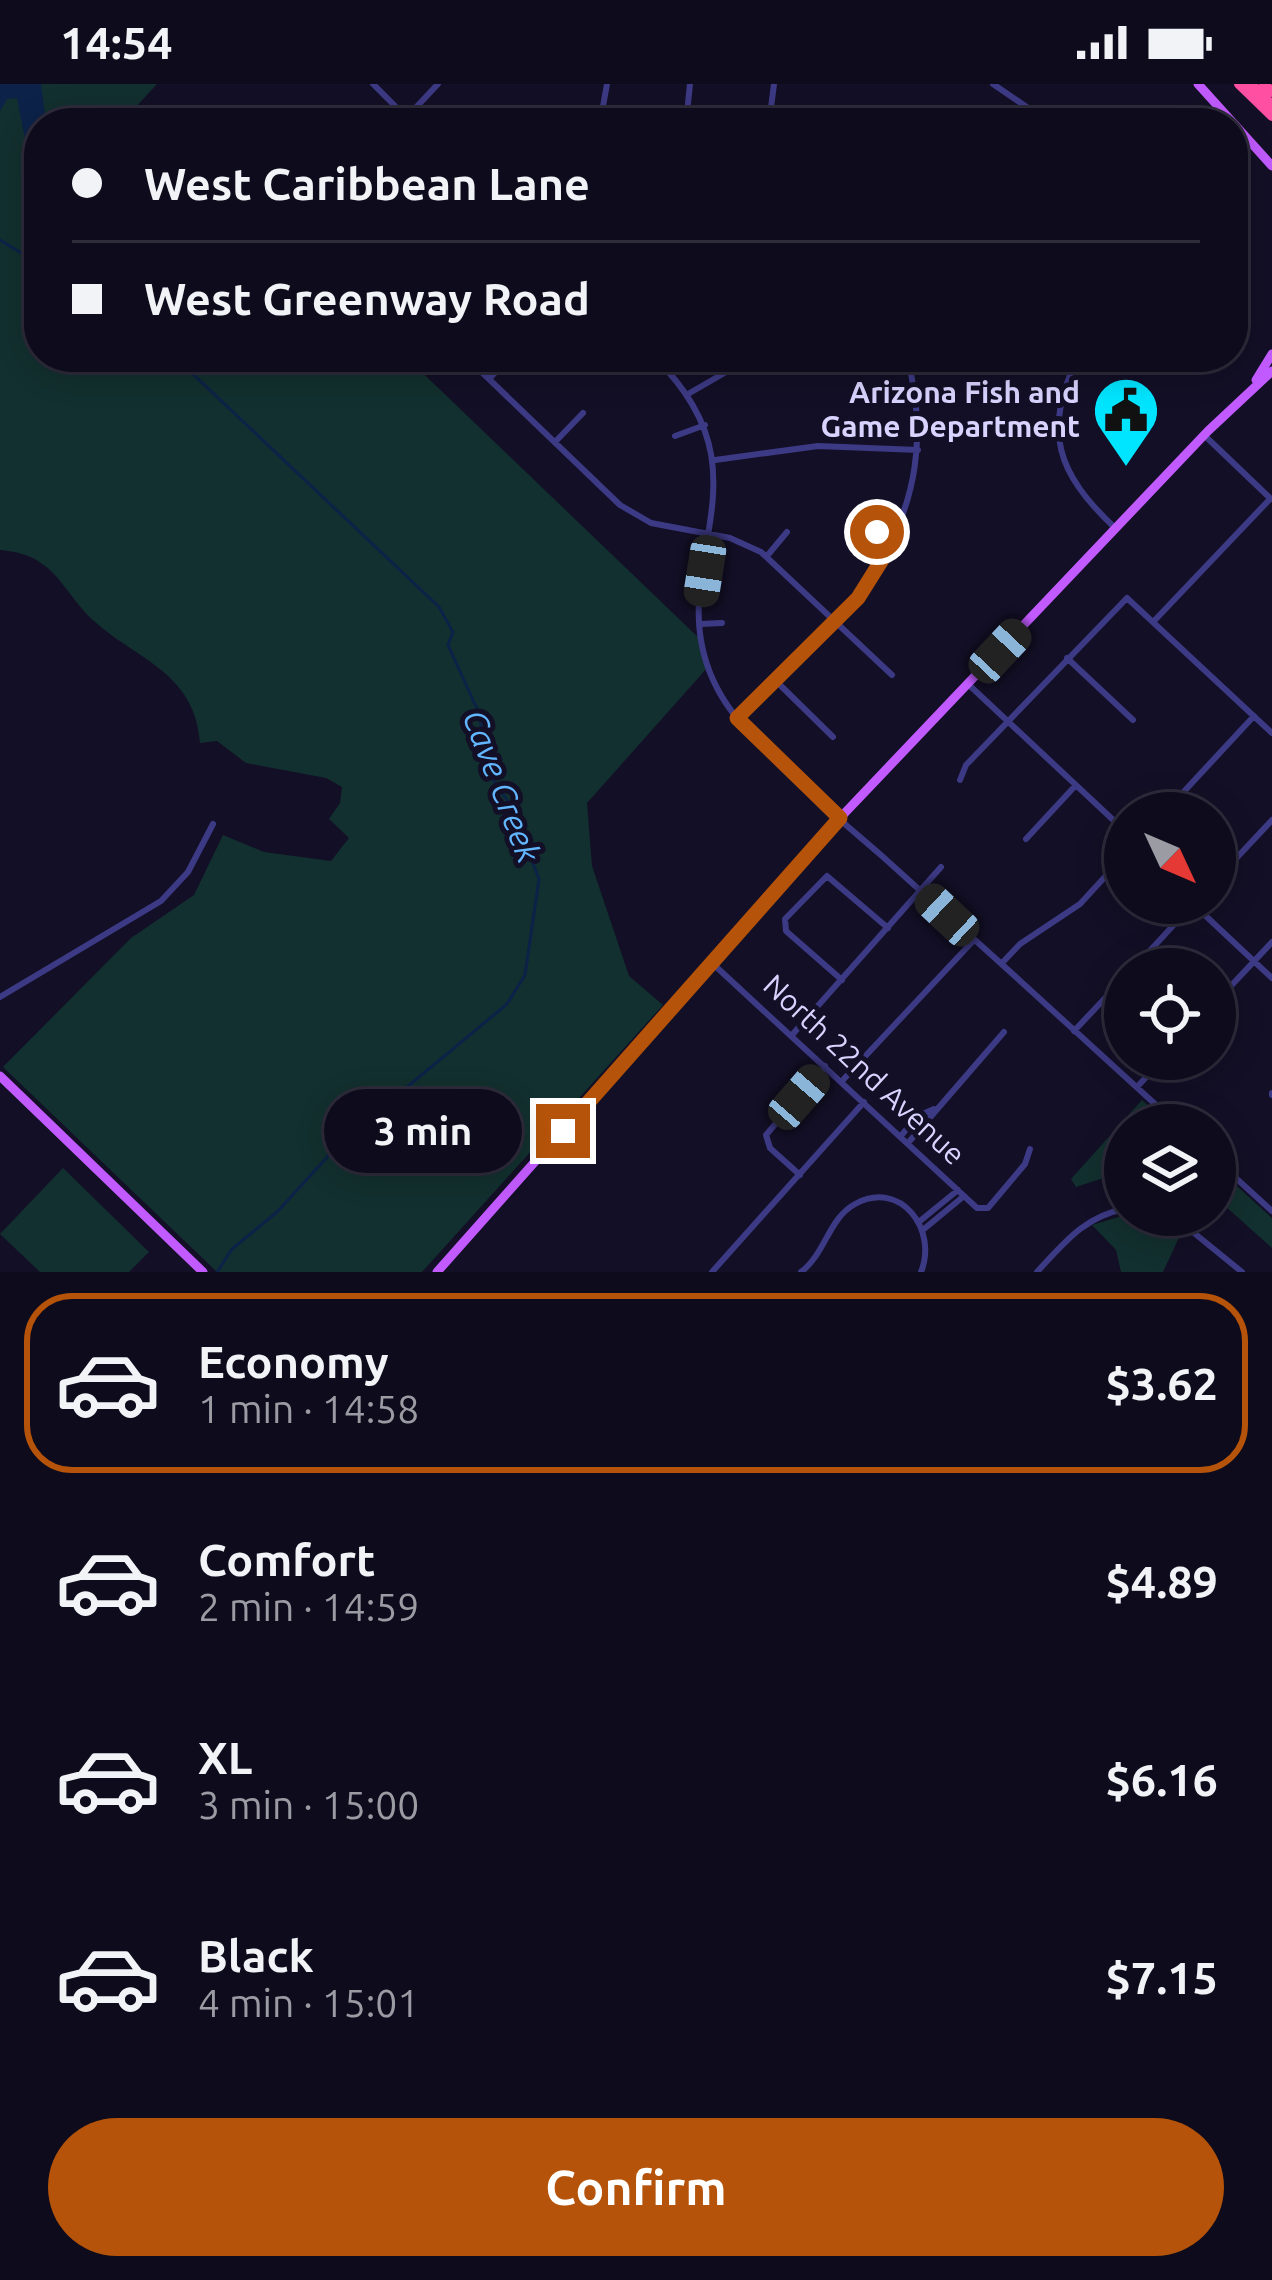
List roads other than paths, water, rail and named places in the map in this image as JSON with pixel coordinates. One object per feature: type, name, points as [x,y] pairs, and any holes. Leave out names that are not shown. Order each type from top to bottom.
[{"type":"highway","points":[[1239,84],[1272,116]]},
{"type":"highway","points":[[1251,84],[1272,105]]},
{"type":"highway","points":[[1264,84],[1272,92]]},
{"type":"main road","points":[[1198,84],[1220,108]]},
{"type":"main road","points":[[1248,139],[1272,166]]},
{"type":"main road","points":[[1255,383],[1272,353]]},
{"type":"main road","points":[[437,1272],[840,818],[1204,435],[1272,371]]},
{"type":"main road","points":[[0,1076],[201,1270]]},
{"type":"street","points":[[373,84],[397,108]]},
{"type":"street","points":[[419,108],[438,84]]},
{"type":"street","points":[[993,84],[1028,108]]},
{"type":"street","points":[[482,372],[630,512],[667,527],[741,541],[767,556],[892,675]]},
{"type":"street","points":[[489,379],[496,372]]},
{"type":"street","points":[[668,372],[706,425],[715,460],[700,624],[710,675],[737,718],[1155,1104]]},
{"type":"street","points":[[688,394],[728,372]]},
{"type":"street","points":[[737,718],[835,621],[880,568],[895,539],[913,488],[918,450],[909,372]]},
{"type":"street","points":[[1073,372],[1058,416],[1062,457],[1076,487],[1116,529]]},
{"type":"street","points":[[555,442],[583,413]]},
{"type":"street","points":[[675,436],[706,425]]},
{"type":"street","points":[[1154,621],[1271,499],[1204,435]]},
{"type":"street","points":[[715,460],[818,446],[918,450]]},
{"type":"street","points":[[767,556],[788,532]]},
{"type":"street","points":[[877,532],[895,539]]},
{"type":"street","points":[[960,780],[966,765],[1007,720],[1127,598],[1272,733]]},
{"type":"street","points":[[700,624],[722,623]]},
{"type":"street","points":[[1067,658],[1133,720]]},
{"type":"street","points":[[777,682],[833,737]]},
{"type":"street","points":[[968,684],[1104,811]]},
{"type":"street","points":[[1183,792],[1254,716]]},
{"type":"street","points":[[1026,839],[1076,785]]},
{"type":"street","points":[[1236,859],[1272,820]]},
{"type":"street","points":[[0,997],[161,901],[188,872],[213,824]]},
{"type":"street","points":[[792,1035],[941,867]]},
{"type":"street","points":[[842,980],[783,926],[827,876],[888,928]]},
{"type":"street","points":[[1001,964],[1020,944],[1074,909],[1104,877]]},
{"type":"street","points":[[1152,948],[1175,924]]},
{"type":"street","points":[[1215,924],[1272,978]]},
{"type":"street","points":[[842,1081],[974,940]]},
{"type":"street","points":[[1236,981],[1272,942]]},
{"type":"street","name":"North 22nd Avenue","points":[[712,963],[983,1211],[1025,1164],[1030,1149]]},
{"type":"street","points":[[1075,1031],[1104,1000]]},
{"type":"street","points":[[904,1140],[925,1125],[1004,1032]]},
{"type":"street","points":[[800,1175],[770,1148],[766,1135],[825,1066]]},
{"type":"street","points":[[1136,1087],[1143,1080]]},
{"type":"street","points":[[712,1272],[864,1102]]},
{"type":"street","points":[[904,1140],[916,1117],[934,1109]]},
{"type":"street","points":[[916,1117],[925,1125]]},
{"type":"street","points":[[1236,1178],[1272,1211]]},
{"type":"street","points":[[922,1225],[961,1193]]},
{"type":"street","points":[[801,1272],[819,1256],[835,1222],[860,1202],[891,1200],[922,1225],[927,1247],[921,1272]]},
{"type":"street","points":[[1037,1272],[1075,1231],[1104,1214]]},
{"type":"street","points":[[1198,1236],[1242,1272]]},
{"type":"water","points":[[0,84],[41,84],[44,108],[24,108],[24,134],[17,98],[7,99],[0,111]]},
{"type":"waterway","name":"Cave Creek","points":[[0,240],[24,255]]},
{"type":"waterway","name":"Cave Creek","points":[[191,372],[439,607],[453,632],[448,645],[478,711],[493,780],[510,804],[539,879],[525,975],[507,1004],[342,1141],[277,1212],[232,1249],[217,1272]]},
{"type":"place","name":"Arizona Fish and Game Department","points":[[1126,469]]}]
